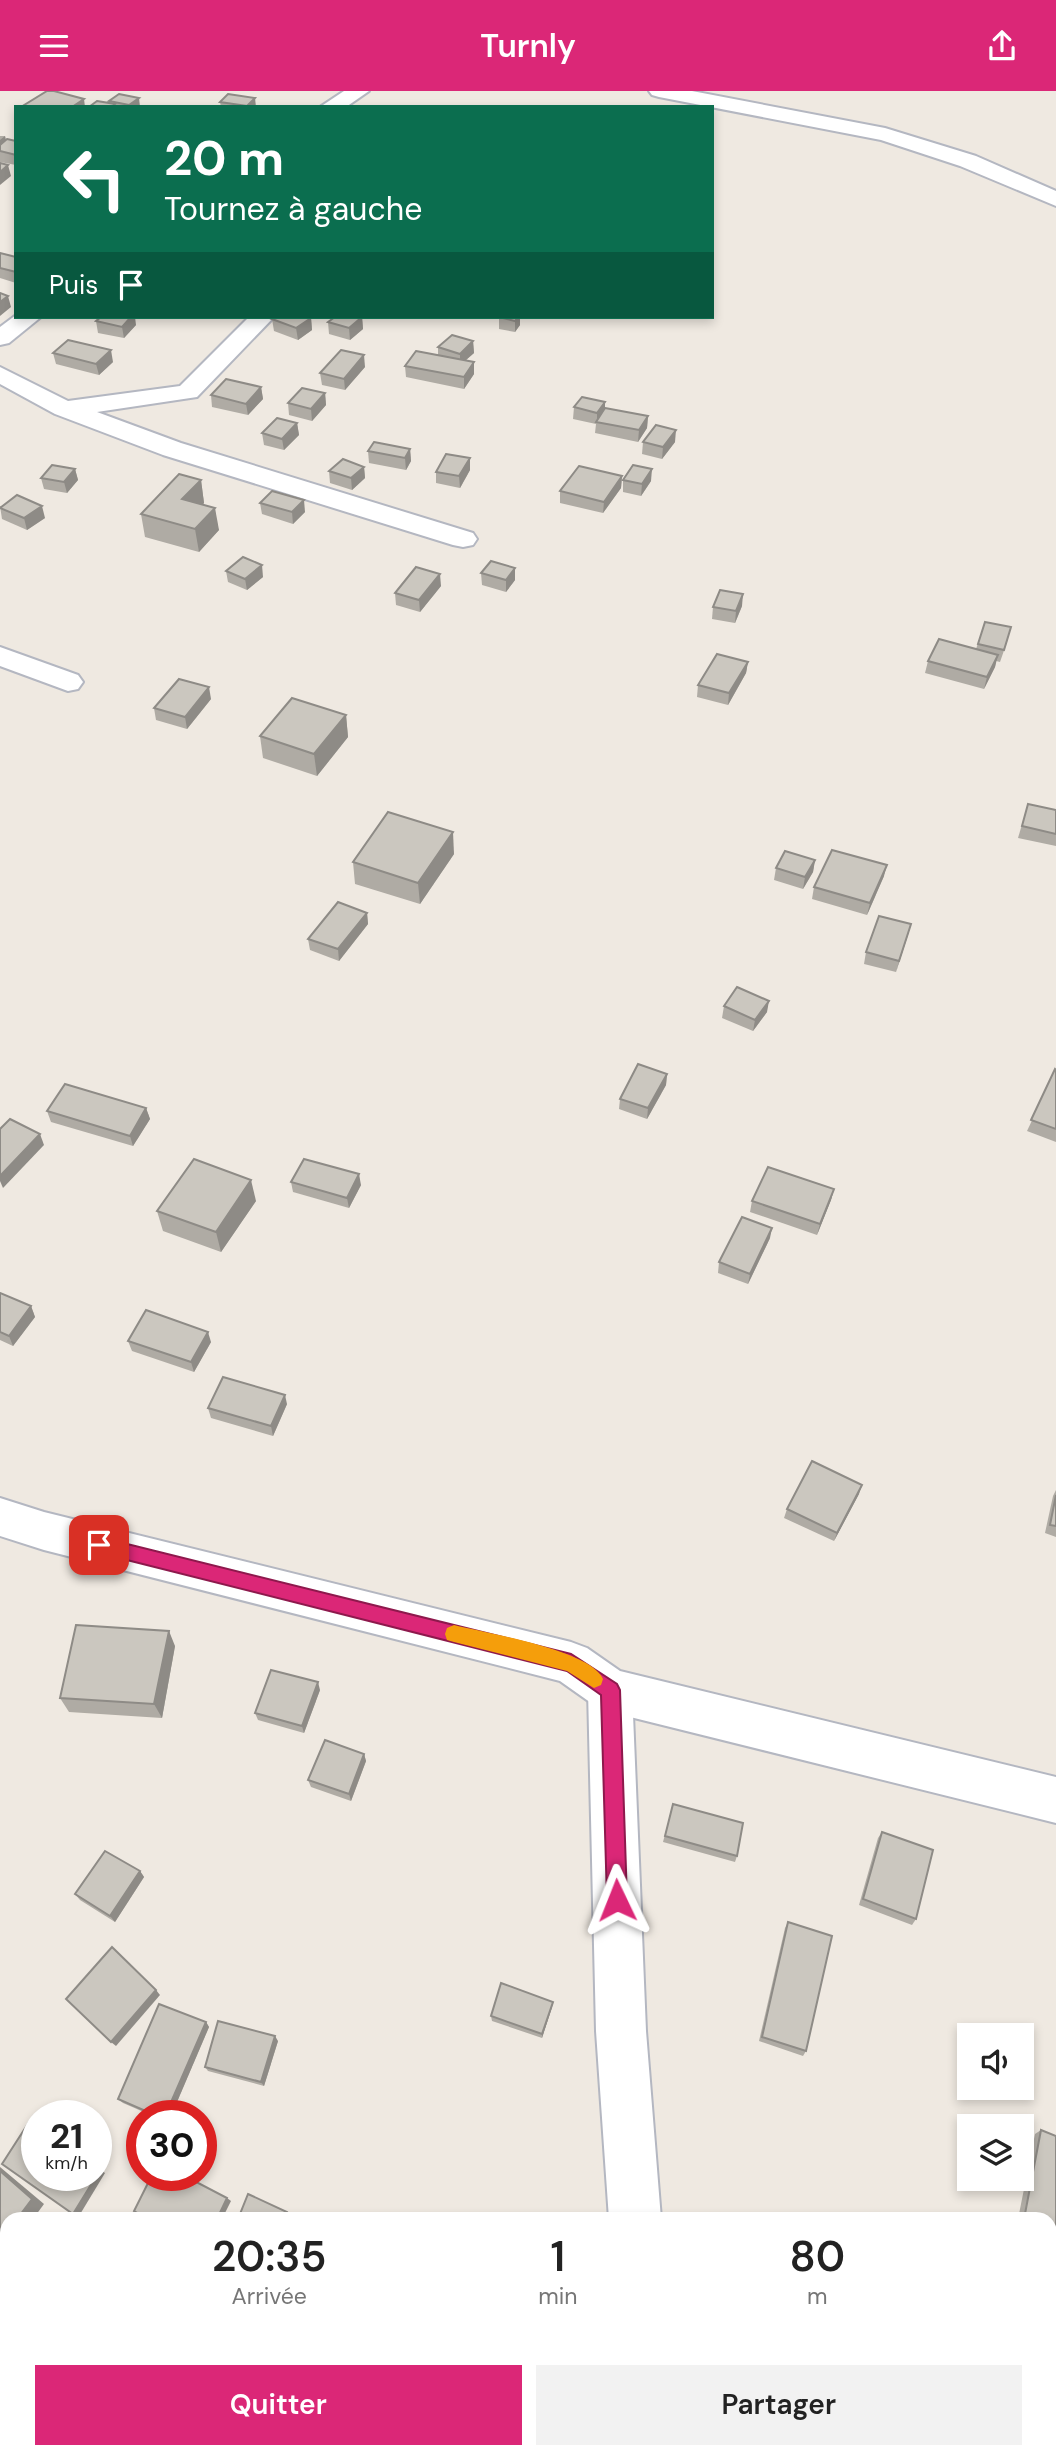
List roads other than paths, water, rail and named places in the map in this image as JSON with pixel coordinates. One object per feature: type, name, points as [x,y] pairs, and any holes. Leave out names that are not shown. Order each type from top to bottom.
[{"type":"street","points":[[334,105],[359,91]]},
{"type":"street","points":[[659,91],[713,104],[885,134],[968,161],[1056,199]]},
{"type":"street","points":[[0,338],[26,319]]},
{"type":"street","points":[[65,409],[188,392],[260,319]]},
{"type":"street","points":[[0,374],[65,409],[172,449],[463,539]]},
{"type":"street","points":[[0,656],[68,683]]},
{"type":"street","points":[[0,1517],[44,1531],[571,1663],[610,1690],[1056,1800]]},
{"type":"street","points":[[610,1690],[621,2031],[634,2212]]}]
